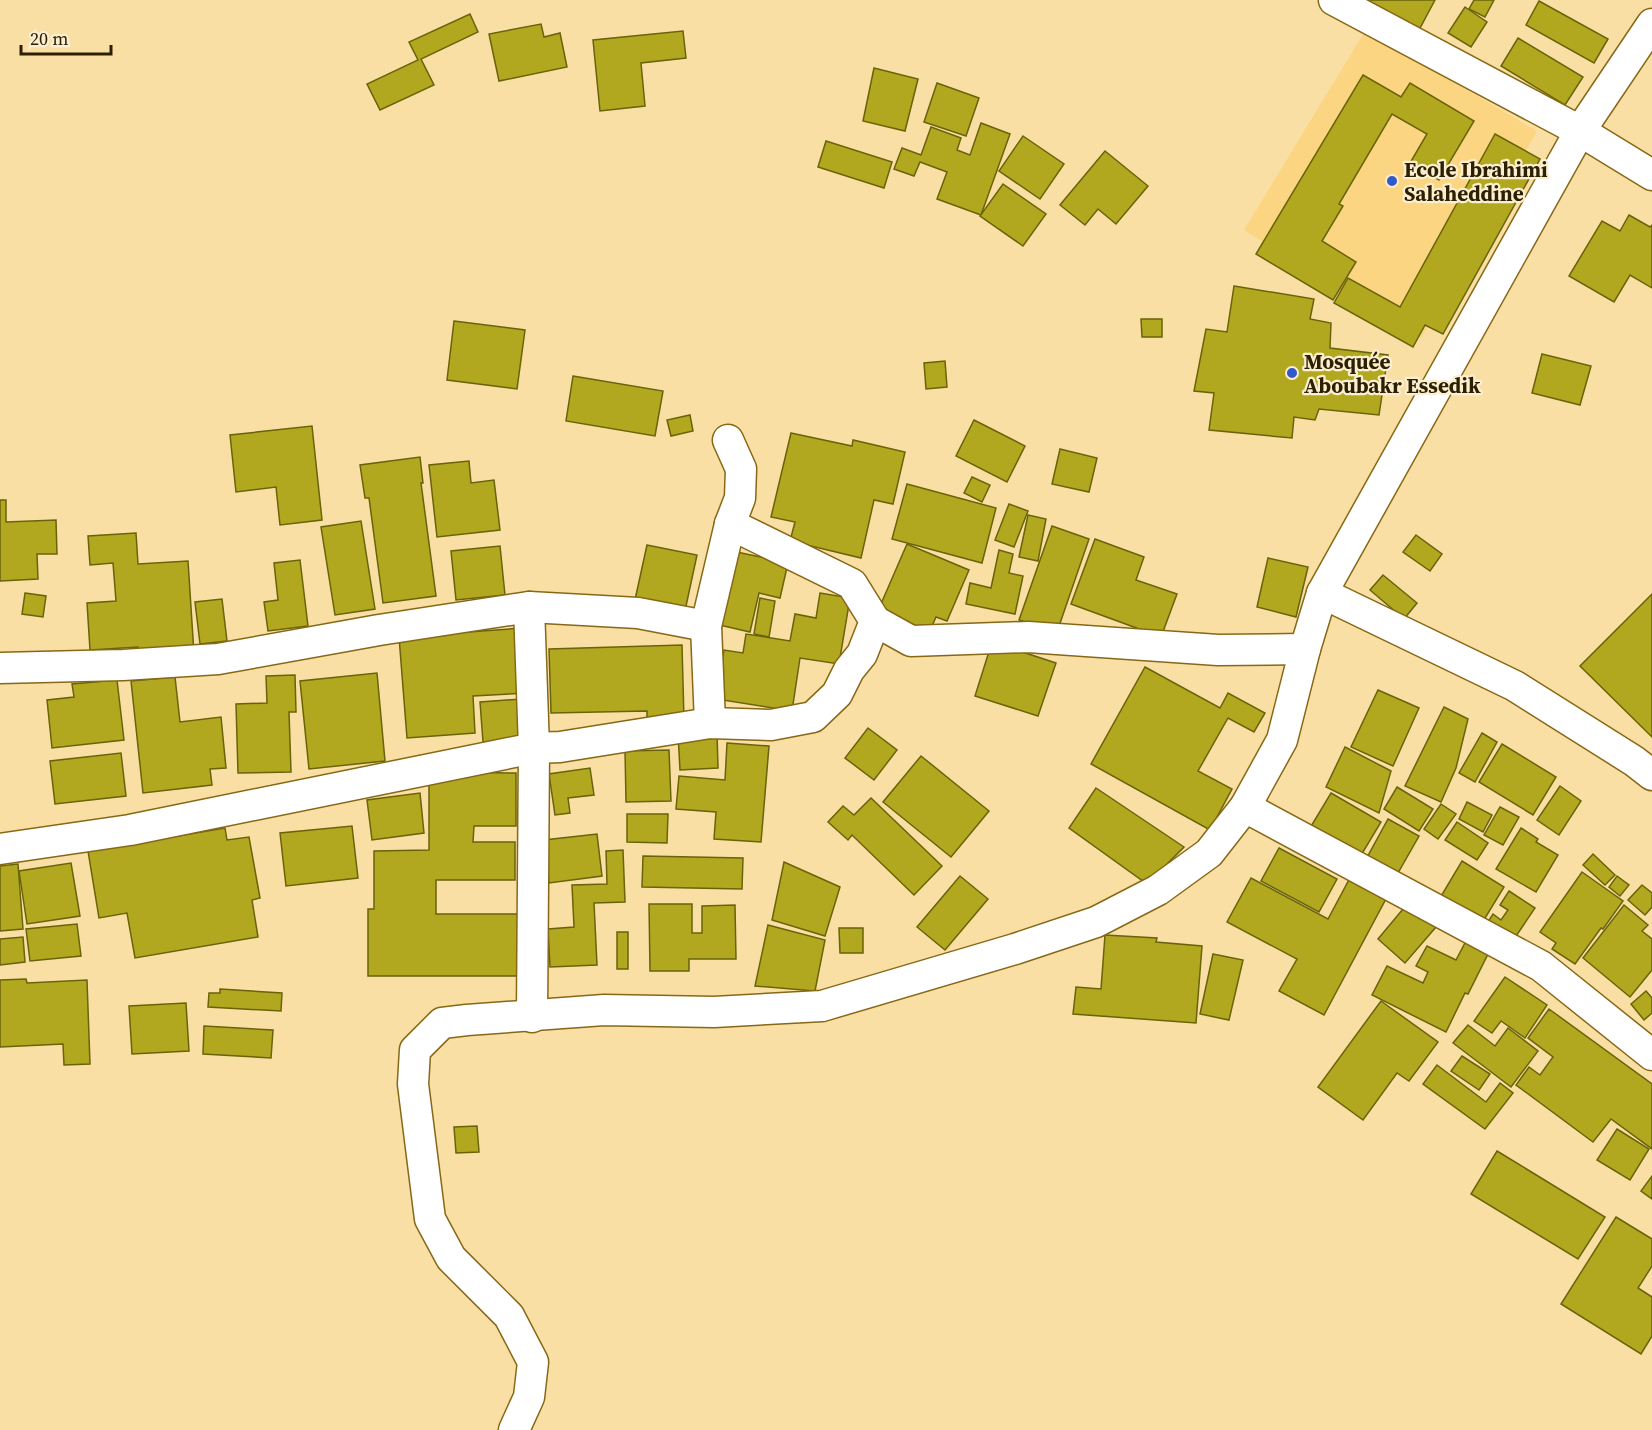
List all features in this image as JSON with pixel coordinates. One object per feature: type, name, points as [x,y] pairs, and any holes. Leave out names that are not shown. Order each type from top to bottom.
[{"type":"street","points":[[1334,0],[1580,131],[1652,175]]},
{"type":"street","points":[[514,1430],[529,1397],[533,1362],[509,1316],[451,1258],[430,1219],[413,1084],[415,1050],[442,1023],[604,1011],[714,1012],[822,1006],[943,971],[1096,922],[1158,890],[1209,853],[1245,807],[1282,740],[1322,593],[1580,131],[1652,24]]},
{"type":"street","points":[[710,723],[706,626],[730,524],[740,498],[741,469],[728,440]]},
{"type":"street","points":[[730,524],[852,584],[875,621],[911,641],[1028,637],[1218,650],[1305,649]]},
{"type":"street","points":[[1322,593],[1515,686],[1634,761],[1652,775]]},
{"type":"street","points":[[0,668],[123,665],[218,658],[529,607],[638,613],[706,626]]},
{"type":"street","points":[[529,607],[534,748],[532,1017]]},
{"type":"street","points":[[0,849],[130,830],[534,748],[560,747],[710,723],[771,725],[813,717],[837,694],[849,670],[862,654],[875,621]]},
{"type":"street","points":[[1245,807],[1541,966],[1652,1054]]},
{"type":"shaded area","name":"Ecole Ibrahimi Salaheddine","points":[[1365,31],[1537,131],[1421,338],[1244,230]]},
{"type":"building","points":[[1364,0],[1435,0],[1419,30]]},
{"type":"building","points":[[1474,0],[1494,0],[1485,17],[1469,9]]},
{"type":"building","points":[[1539,1],[1608,39],[1594,63],[1526,25]]},
{"type":"building","points":[[1465,7],[1487,22],[1471,47],[1448,33]]},
{"type":"building","points":[[470,14],[478,32],[421,59],[434,85],[380,110],[367,84],[418,60],[409,42]]},
{"type":"building","points":[[541,24],[544,37],[560,33],[567,67],[499,81],[489,34]]},
{"type":"building","points":[[683,31],[686,58],[641,63],[645,106],[600,111],[593,40]]},
{"type":"building","points":[[1518,38],[1583,77],[1565,105],[1501,66]]},
{"type":"building","points":[[874,68],[918,79],[905,131],[863,121]]},
{"type":"building","points":[[1363,75],[1401,97],[1410,83],[1474,121],[1439,180],[1410,163],[1427,134],[1392,114],[1339,204],[1343,206],[1322,241],[1356,262],[1333,300],[1256,254]]},
{"type":"building","points":[[937,83],[979,98],[966,136],[924,122]]},
{"type":"building","points":[[981,123],[1010,134],[981,215],[937,199],[947,172],[920,162],[914,176],[894,169],[902,148],[921,155],[931,127],[961,138],[957,150],[970,155]]},
{"type":"building","points":[[1495,134],[1540,159],[1443,334],[1425,325],[1413,347],[1334,303],[1348,278],[1400,307]]},
{"type":"building","points":[[1023,136],[1064,164],[1040,199],[999,171]]},
{"type":"building","points":[[826,141],[892,162],[884,188],[818,167]]},
{"type":"building","points":[[1105,151],[1148,186],[1116,224],[1098,209],[1085,225],[1060,205]]},
{"type":"building","points":[[1003,184],[1046,214],[1023,246],[980,216]]},
{"type":"building","points":[[1629,215],[1650,227],[1652,225],[1652,288],[1630,275],[1614,302],[1569,276],[1602,221],[1620,231]]},
{"type":"building","name":"Mosquée Aboubakr Essedik","points":[[1234,286],[1314,299],[1310,319],[1331,323],[1330,348],[1388,355],[1379,415],[1319,409],[1315,420],[1294,417],[1292,438],[1209,430],[1214,393],[1194,391],[1206,329],[1227,332]]},
{"type":"building","points":[[1141,319],[1162,319],[1162,337],[1142,337]]},
{"type":"building","points":[[454,321],[525,330],[517,389],[447,380]]},
{"type":"building","points":[[1542,354],[1591,366],[1580,405],[1532,393]]},
{"type":"building","points":[[945,361],[947,387],[926,389],[924,363]]},
{"type":"building","points":[[573,376],[663,391],[655,436],[566,421]]},
{"type":"building","points":[[690,415],[693,431],[671,436],[667,420]]},
{"type":"building","points":[[974,420],[1025,446],[1007,482],[956,456]]},
{"type":"building","points":[[312,426],[322,520],[280,525],[276,487],[236,492],[230,435]]},
{"type":"building","points":[[791,433],[852,446],[853,440],[905,452],[893,504],[874,500],[861,558],[790,541],[795,522],[771,517]]},
{"type":"building","points":[[1060,449],[1097,458],[1089,492],[1052,484]]},
{"type":"building","points":[[420,457],[423,483],[421,483],[436,596],[383,603],[369,498],[365,498],[360,465]]},
{"type":"building","points":[[469,461],[471,483],[494,480],[500,530],[437,537],[429,465]]},
{"type":"building","points":[[972,477],[990,485],[982,502],[964,493]]},
{"type":"building","points":[[907,484],[996,508],[982,563],[892,539]]},
{"type":"building","points":[[0,500],[6,500],[6,522],[56,520],[57,554],[37,554],[38,579],[0,581]]},
{"type":"building","points":[[1009,504],[1028,511],[1014,547],[995,540]]},
{"type":"building","points":[[1028,515],[1046,519],[1038,561],[1019,557]]},
{"type":"building","points":[[361,521],[375,609],[335,615],[321,527]]},
{"type":"building","points":[[1052,526],[1089,539],[1057,632],[1019,620]]},
{"type":"building","points":[[136,533],[138,564],[188,561],[194,654],[138,658],[138,647],[90,650],[87,603],[116,601],[113,563],[90,565],[88,536]]},
{"type":"building","points":[[1416,535],[1442,554],[1430,571],[1403,552]]},
{"type":"building","points":[[1095,539],[1144,557],[1136,580],[1177,594],[1161,637],[1071,604]]},
{"type":"building","points":[[907,544],[969,570],[947,621],[936,617],[928,635],[877,613]]},
{"type":"building","points":[[647,545],[697,555],[683,620],[633,609]]},
{"type":"building","points":[[500,546],[505,595],[456,600],[451,551]]},
{"type":"building","points":[[999,550],[1013,554],[1009,573],[1023,576],[1015,614],[966,604],[970,583],[991,588]]},
{"type":"building","points":[[732,551],[788,563],[780,598],[759,593],[750,632],[715,624]]},
{"type":"building","points":[[1268,558],[1308,567],[1296,617],[1257,607]]},
{"type":"building","points":[[300,560],[308,626],[268,631],[264,602],[278,600],[274,563]]},
{"type":"building","points":[[1383,575],[1417,603],[1404,619],[1370,590]]},
{"type":"building","points":[[25,593],[46,596],[43,617],[22,614]]},
{"type":"building","points":[[820,593],[850,598],[839,664],[800,658],[792,711],[716,699],[724,650],[743,653],[746,634],[790,641],[795,614],[816,618]]},
{"type":"building","points":[[1652,594],[1652,737],[1580,666]]},
{"type":"building","points":[[760,598],[775,601],[769,637],[754,634]]},
{"type":"building","points":[[222,599],[227,641],[200,644],[195,602]]},
{"type":"building","points":[[523,628],[528,693],[473,696],[475,733],[407,738],[399,637]]},
{"type":"building","points":[[992,642],[1056,663],[1038,716],[975,696]]},
{"type":"building","points":[[682,645],[684,720],[647,721],[647,711],[551,713],[549,649]]},
{"type":"building","points":[[1145,667],[1220,708],[1228,693],[1265,713],[1254,732],[1228,718],[1198,771],[1232,789],[1210,830],[1091,764]]},
{"type":"building","points":[[377,673],[385,761],[309,769],[300,681]]},
{"type":"building","points":[[295,675],[296,712],[289,712],[291,772],[238,773],[236,704],[267,703],[266,676]]},
{"type":"building","points":[[175,677],[180,722],[221,717],[226,768],[210,769],[212,785],[143,793],[131,681]]},
{"type":"building","points":[[117,680],[124,740],[52,748],[47,700],[74,697],[72,684]]},
{"type":"building","points":[[1378,690],[1419,708],[1393,766],[1351,747]]},
{"type":"building","points":[[521,699],[524,739],[483,742],[480,702]]},
{"type":"building","points":[[1444,707],[1468,719],[1456,768],[1441,802],[1405,786]]},
{"type":"building","points":[[868,728],[897,750],[874,780],[845,758]]},
{"type":"building","points":[[717,732],[718,768],[680,770],[678,734]]},
{"type":"building","points":[[1482,733],[1497,742],[1475,782],[1459,773]]},
{"type":"building","points":[[727,743],[769,746],[761,842],[714,839],[716,812],[676,809],[679,776],[725,780]]},
{"type":"building","points":[[1502,744],[1556,777],[1533,815],[1479,782]]},
{"type":"building","points":[[1345,747],[1391,771],[1379,813],[1326,787]]},
{"type":"building","points":[[669,750],[671,801],[626,802],[625,751]]},
{"type":"building","points":[[121,753],[126,796],[55,804],[50,761]]},
{"type":"building","points":[[921,756],[989,811],[951,857],[883,802]]},
{"type":"building","points":[[590,768],[594,795],[568,798],[570,813],[555,815],[549,774]]},
{"type":"building","points":[[448,772],[516,773],[516,826],[474,826],[473,842],[515,842],[515,880],[436,880],[436,914],[524,914],[524,976],[368,976],[368,909],[374,909],[374,851],[429,850],[429,781],[447,781]]},
{"type":"building","points":[[1560,786],[1581,801],[1559,835],[1537,820]]},
{"type":"building","points":[[1397,787],[1433,809],[1419,831],[1384,809]]},
{"type":"building","points":[[1096,788],[1184,847],[1147,884],[1069,828]]},
{"type":"building","points":[[420,793],[424,833],[372,840],[367,800]]},
{"type":"building","points":[[1331,793],[1381,822],[1360,857],[1310,828]]},
{"type":"building","points":[[871,798],[942,866],[914,895],[852,835],[848,840],[828,822],[843,806],[854,815]]},
{"type":"building","points":[[1467,802],[1492,815],[1483,832],[1459,819]]},
{"type":"building","points":[[1441,804],[1456,814],[1438,839],[1424,829]]},
{"type":"building","points":[[1500,807],[1519,817],[1503,845],[1484,835]]},
{"type":"building","points":[[627,814],[668,814],[667,843],[627,842]]},
{"type":"building","points":[[1388,819],[1419,836],[1394,880],[1364,863]]},
{"type":"building","points":[[1457,822],[1488,843],[1477,860],[1445,840]]},
{"type":"building","points":[[352,826],[358,878],[286,886],[280,833]]},
{"type":"building","points":[[225,828],[227,840],[249,837],[260,898],[252,900],[258,937],[135,958],[127,913],[99,918],[88,851]]},
{"type":"building","points":[[1521,828],[1538,839],[1536,842],[1558,855],[1536,892],[1496,869]]},
{"type":"building","points":[[597,834],[602,876],[549,883],[544,840]]},
{"type":"building","points":[[1279,848],[1337,879],[1319,912],[1261,881]]},
{"type":"building","points":[[623,850],[625,902],[594,903],[597,965],[550,967],[548,929],[574,927],[572,885],[607,884],[606,851]]},
{"type":"building","points":[[1593,854],[1615,875],[1605,885],[1583,865]]},
{"type":"building","points":[[643,856],[743,858],[742,889],[642,887]]},
{"type":"building","points":[[1462,861],[1504,887],[1479,928],[1437,903]]},
{"type":"building","points":[[784,862],[840,887],[825,936],[772,920]]},
{"type":"building","points":[[71,863],[80,916],[27,924],[19,871]]},
{"type":"building","points":[[18,864],[23,929],[0,931],[0,866]]},
{"type":"building","points":[[1582,872],[1623,901],[1575,964],[1552,949],[1556,943],[1540,932]]},
{"type":"building","points":[[960,876],[988,899],[945,950],[917,927]]},
{"type":"building","points":[[1351,876],[1388,895],[1324,1015],[1279,991],[1297,959],[1227,922],[1251,878],[1328,919]]},
{"type":"building","points":[[1617,876],[1629,885],[1620,896],[1609,887]]},
{"type":"building","points":[[1642,885],[1652,893],[1652,907],[1645,915],[1628,900]]},
{"type":"building","points":[[1509,891],[1535,908],[1510,945],[1484,928],[1493,914],[1501,920],[1508,910],[1500,905]]},
{"type":"building","points":[[1408,903],[1436,927],[1405,963],[1378,939]]},
{"type":"building","points":[[649,904],[692,904],[692,933],[702,933],[702,906],[735,905],[736,959],[689,959],[689,971],[650,971]]},
{"type":"building","points":[[1624,905],[1648,925],[1642,931],[1652,939],[1652,970],[1630,997],[1583,958]]},
{"type":"building","points":[[77,924],[81,956],[30,961],[26,929]]},
{"type":"building","points":[[768,925],[825,940],[815,991],[755,986]]},
{"type":"building","points":[[839,928],[863,928],[863,953],[840,953]]},
{"type":"building","points":[[617,932],[628,932],[628,969],[617,969]]},
{"type":"building","points":[[1105,935],[1157,938],[1156,942],[1202,946],[1196,1023],[1073,1014],[1076,987],[1101,989]]},
{"type":"building","points":[[23,937],[25,962],[0,965],[0,939]]},
{"type":"building","points":[[1466,941],[1489,952],[1446,1032],[1372,995],[1387,966],[1423,983],[1428,972],[1416,966],[1427,946],[1456,960]]},
{"type":"building","points":[[1213,954],[1243,960],[1229,1020],[1200,1014]]},
{"type":"building","points":[[1505,977],[1547,1005],[1525,1038],[1501,1021],[1492,1033],[1474,1021]]},
{"type":"building","points":[[26,979],[27,983],[87,980],[90,1064],[64,1065],[63,1044],[0,1047],[0,980]]},
{"type":"building","points":[[220,989],[282,993],[281,1011],[208,1007],[209,993],[220,993]]},
{"type":"building","points":[[1646,991],[1652,998],[1652,1013],[1644,1020],[1631,1004]]},
{"type":"building","points":[[1381,1001],[1438,1042],[1409,1081],[1397,1073],[1363,1120],[1318,1087]]},
{"type":"building","points":[[186,1003],[189,1051],[132,1054],[129,1006]]},
{"type":"building","points":[[1549,1009],[1652,1084],[1652,1149],[1611,1119],[1593,1142],[1516,1085],[1529,1067],[1540,1075],[1553,1057],[1528,1038]]},
{"type":"building","points":[[1468,1025],[1495,1046],[1508,1028],[1538,1051],[1511,1087],[1453,1043]]},
{"type":"building","points":[[204,1026],[273,1030],[271,1058],[203,1054]]},
{"type":"building","points":[[1462,1056],[1490,1074],[1479,1090],[1451,1071]]},
{"type":"building","points":[[1437,1065],[1486,1102],[1500,1083],[1513,1093],[1485,1129],[1423,1084]]},
{"type":"building","points":[[477,1126],[479,1152],[456,1153],[454,1127]]},
{"type":"building","points":[[1617,1129],[1649,1149],[1630,1180],[1597,1160]]},
{"type":"building","points":[[1497,1151],[1605,1217],[1578,1259],[1471,1194]]},
{"type":"building","points":[[1652,1176],[1652,1199],[1641,1191]]},
{"type":"building","points":[[1616,1217],[1652,1239],[1652,1266],[1638,1288],[1652,1297],[1652,1336],[1641,1354],[1561,1304]]},
{"type":"place","name":"Ecole Ibrahimi Salaheddine","points":[[1392,181]]},
{"type":"place","name":"Mosquée Aboubakr Essedik","points":[[1292,373]]}]
